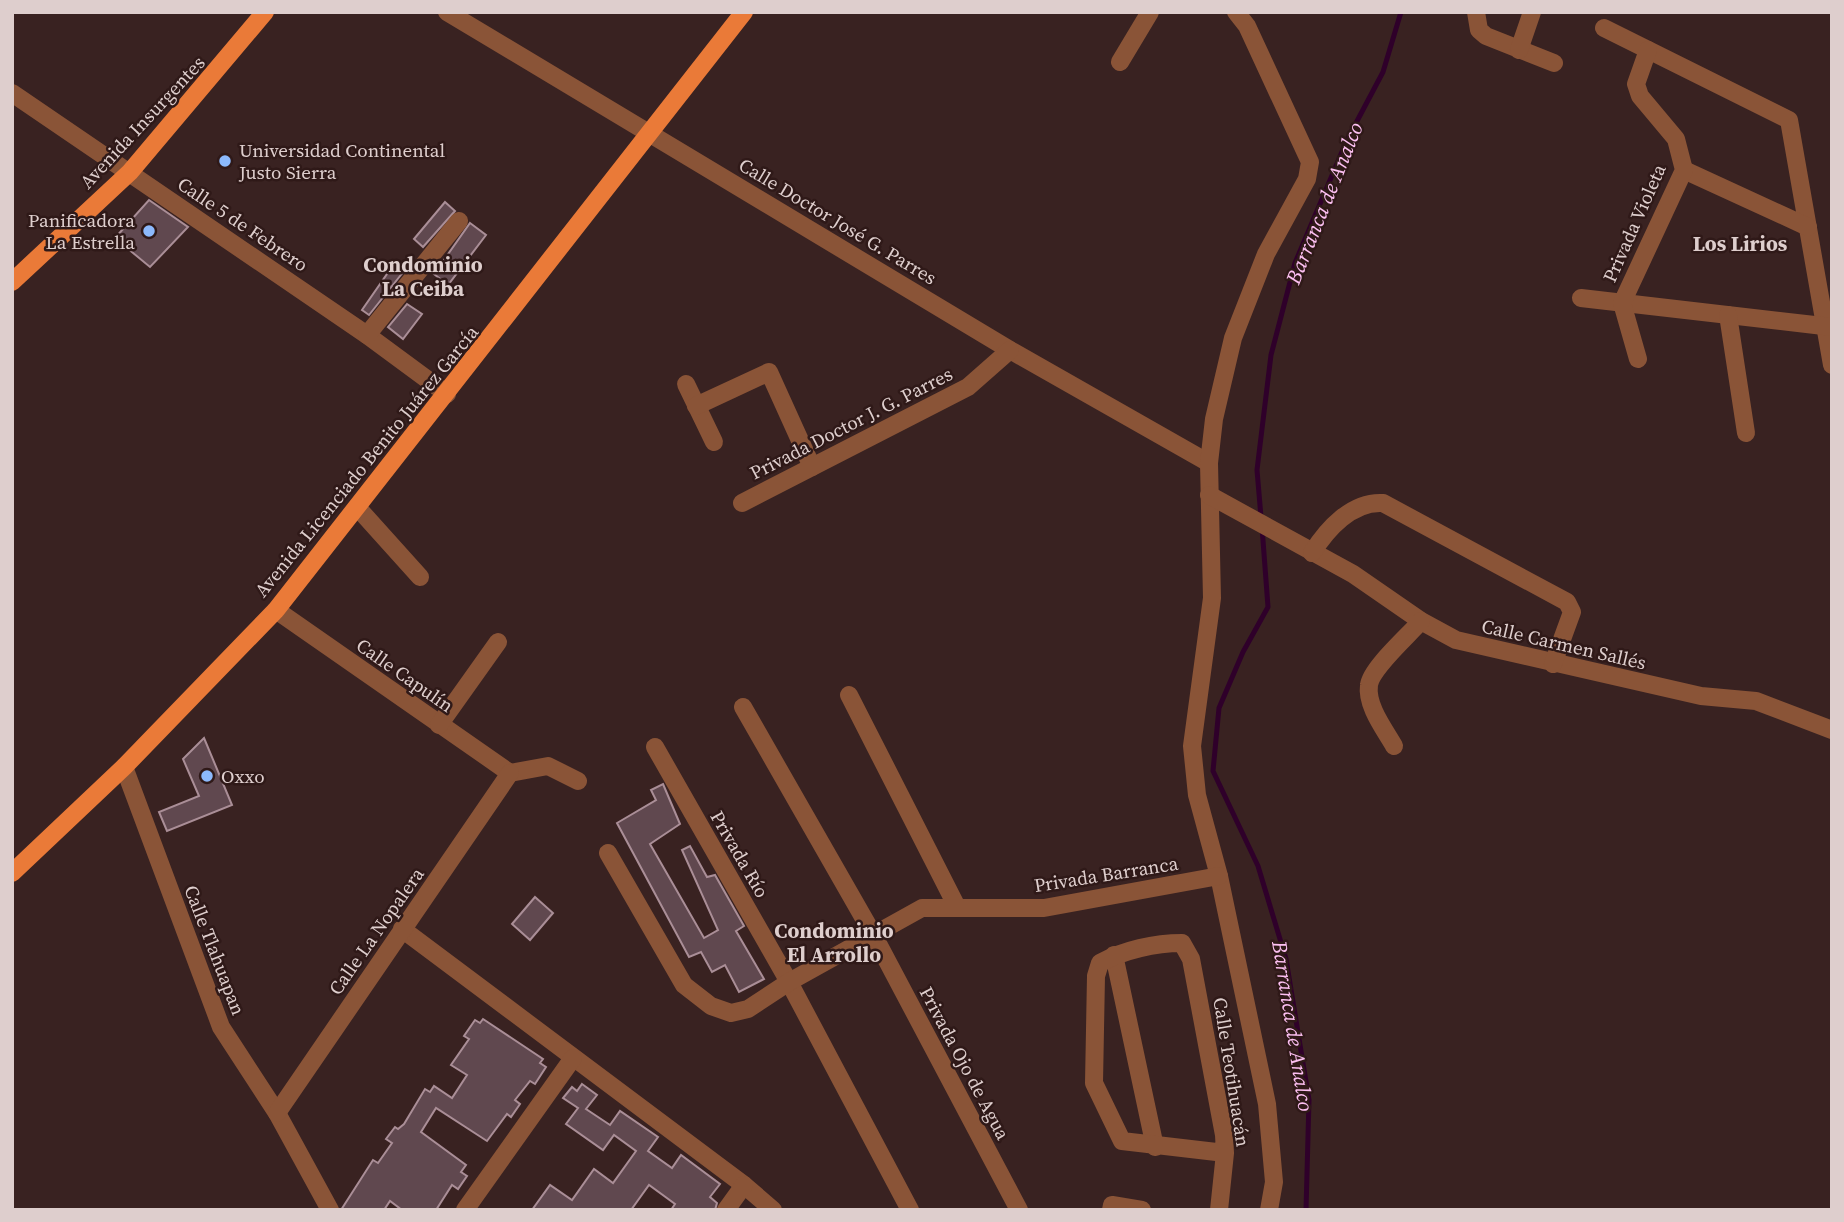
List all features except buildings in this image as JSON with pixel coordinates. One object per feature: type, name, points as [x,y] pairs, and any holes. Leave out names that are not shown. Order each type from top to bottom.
[{"type":"main road","name":"Avenida Insurgentes","points":[[12,282],[130,172],[265,12]]},
{"type":"main road","name":"Avenida Licenciado Benito Juárez García","points":[[12,873],[124,767],[276,610],[652,134],[744,12]]},
{"type":"street","name":"Calle Doctor José G. Parres","points":[[447,12],[1010,350],[1209,464]]},
{"type":"street","points":[[1121,62],[1150,12]]},
{"type":"street","points":[[1236,12],[1247,26],[1310,162],[1307,179],[1266,254],[1233,338],[1214,419],[1209,464],[1212,598],[1192,746],[1197,795],[1219,876],[1267,1104],[1274,1182],[1269,1210]]},
{"type":"street","points":[[1476,12],[1479,30],[1518,50],[1554,63]]},
{"type":"street","points":[[1518,50],[1532,12]]},
{"type":"street","points":[[1604,28],[1789,120],[1828,327],[1832,365]]},
{"type":"street","name":"Privada Violeta","points":[[1622,303],[1684,170],[1676,139],[1640,96],[1636,84],[1648,50]]},
{"type":"street","name":"Calle 5 de Febrero","points":[[12,93],[367,335],[447,394]]},
{"type":"street","points":[[1684,170],[1808,227]]},
{"type":"street","points":[[367,335],[459,221]]},
{"type":"street","points":[[1581,298],[1828,327]]},
{"type":"street","points":[[1622,303],[1638,359]]},
{"type":"street","points":[[1728,315],[1746,433]]},
{"type":"street","name":"Privada Doctor J. G. Parres","points":[[742,503],[968,387],[1010,350]]},
{"type":"street","points":[[696,406],[769,372],[812,467]]},
{"type":"street","points":[[687,384],[714,442]]},
{"type":"street","name":"Calle Carmen Sallés","points":[[1209,495],[1353,574],[1422,621],[1457,640],[1701,696],[1756,701],[1832,730]]},
{"type":"street","points":[[1309,552],[1324,534],[1351,511],[1373,502],[1383,503],[1567,602],[1572,612],[1558,665]]},
{"type":"street","points":[[357,507],[420,577]]},
{"type":"street","name":"Calle Capulín","points":[[276,610],[510,773]]},
{"type":"street","points":[[1394,746],[1374,710],[1368,686],[1374,672],[1422,621]]},
{"type":"street","points":[[439,725],[498,642]]},
{"type":"street","points":[[849,695],[957,907]]},
{"type":"street","name":"Privada Ojo de Agua","points":[[743,707],[874,936],[1019,1210]]},
{"type":"street","name":"Privada Río","points":[[655,747],[789,982],[910,1210]]},
{"type":"street","points":[[510,773],[548,766],[578,780]]},
{"type":"street","name":"Calle Tlahuapan","points":[[124,767],[221,1027],[277,1113],[330,1210]]},
{"type":"street","name":"Calle La Nopalera","points":[[277,1113],[510,773]]},
{"type":"street","name":"Privada Barranca","points":[[608,853],[684,985],[711,1006],[731,1013],[748,1009],[789,982],[922,908],[1044,908],[1219,876]]},
{"type":"street","points":[[401,929],[573,1058],[750,1197],[773,1210]]},
{"type":"street","name":"Calle Teotihuacán","points":[[1114,955],[1165,943],[1182,943],[1191,959],[1225,1153],[1219,1210]]},
{"type":"street","points":[[1155,1147],[1114,955],[1100,963],[1096,975],[1094,1083],[1122,1141],[1155,1147],[1225,1153]]},
{"type":"street","points":[[465,1210],[573,1058]]},
{"type":"street","points":[[728,1209],[750,1197]]},
{"type":"street","points":[[1112,1207],[1142,1210]]},
{"type":"waterway","name":"Barranca de Analco","points":[[1261,517],[1257,470],[1271,355],[1295,263],[1347,140],[1383,72],[1401,12]]},
{"type":"waterway","name":"Barranca de Analco","points":[[1262,527],[1268,607],[1243,652],[1219,708],[1213,771],[1258,866],[1286,959],[1309,1100],[1306,1210]]},
{"type":"place","name":"Universidad Continental Justo Sierra","points":[[225,161]]},
{"type":"place","name":"Panificadora La Estrella","points":[[149,231]]},
{"type":"place","name":"Oxxo","points":[[207,776]]},
{"type":"district","name":"Los Lirios","points":[[1740,243]]},
{"type":"district","name":"Condominio La Ceiba","points":[[423,276]]},
{"type":"district","name":"Condominio El Arrollo","points":[[834,942]]}]
